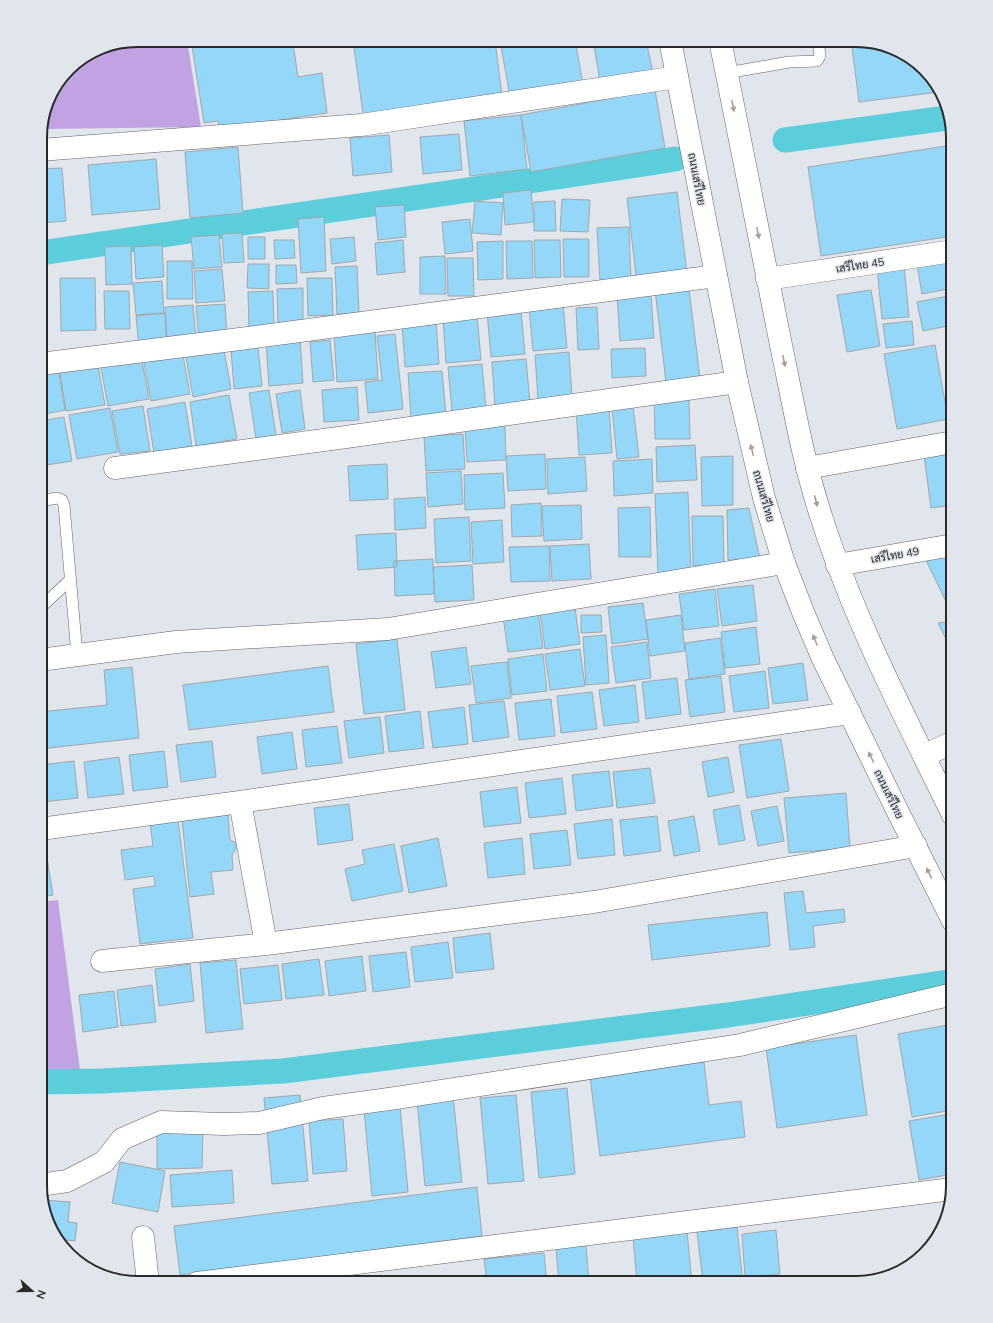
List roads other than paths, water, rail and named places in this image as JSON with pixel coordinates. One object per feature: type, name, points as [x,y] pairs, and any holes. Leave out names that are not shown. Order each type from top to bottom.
[{"type":"street","name":"ถนนเสรีไทย","points":[[671,47],[737,382],[764,498],[784,563],[823,659],[946,907]]},
{"type":"street","points":[[721,47],[767,279],[807,468],[820,515],[837,564],[859,619],[946,801]]},
{"type":"street","points":[[47,149],[361,126],[677,77]]},
{"type":"street","name":"เสรีไทย 45","points":[[767,279],[946,252]]},
{"type":"street","points":[[47,363],[716,276]]},
{"type":"street","points":[[115,468],[737,382]]},
{"type":"street","points":[[807,468],[946,443]]},
{"type":"street","name":"เสรีไทย 49","points":[[837,564],[946,546]]},
{"type":"street","points":[[47,659],[176,642],[388,629],[784,563]]},
{"type":"street","points":[[47,828],[240,802],[850,713]]},
{"type":"street","points":[[924,756],[946,745]]},
{"type":"street","points":[[240,802],[266,944]]},
{"type":"street","points":[[102,961],[266,944],[594,902],[916,846]]},
{"type":"street","points":[[47,1184],[67,1181],[104,1162],[122,1140],[161,1122],[224,1124],[259,1123],[323,1108],[740,1045],[946,996]]},
{"type":"street","points":[[253,1276],[946,1190]]},
{"type":"street","points":[[142,1237],[147,1276]]},
{"type":"lane","points":[[727,73],[789,62],[817,61],[820,56],[819,47]]},
{"type":"lane","points":[[47,500],[57,498],[62,500],[64,505],[77,655]]},
{"type":"lane","points":[[47,601],[70,580]]},
{"type":"waterway","points":[[785,140],[944,118]]},
{"type":"waterway","points":[[47,252],[675,159]]},
{"type":"waterway","points":[[47,1082],[102,1081],[283,1071],[728,1015],[946,982]]}]
